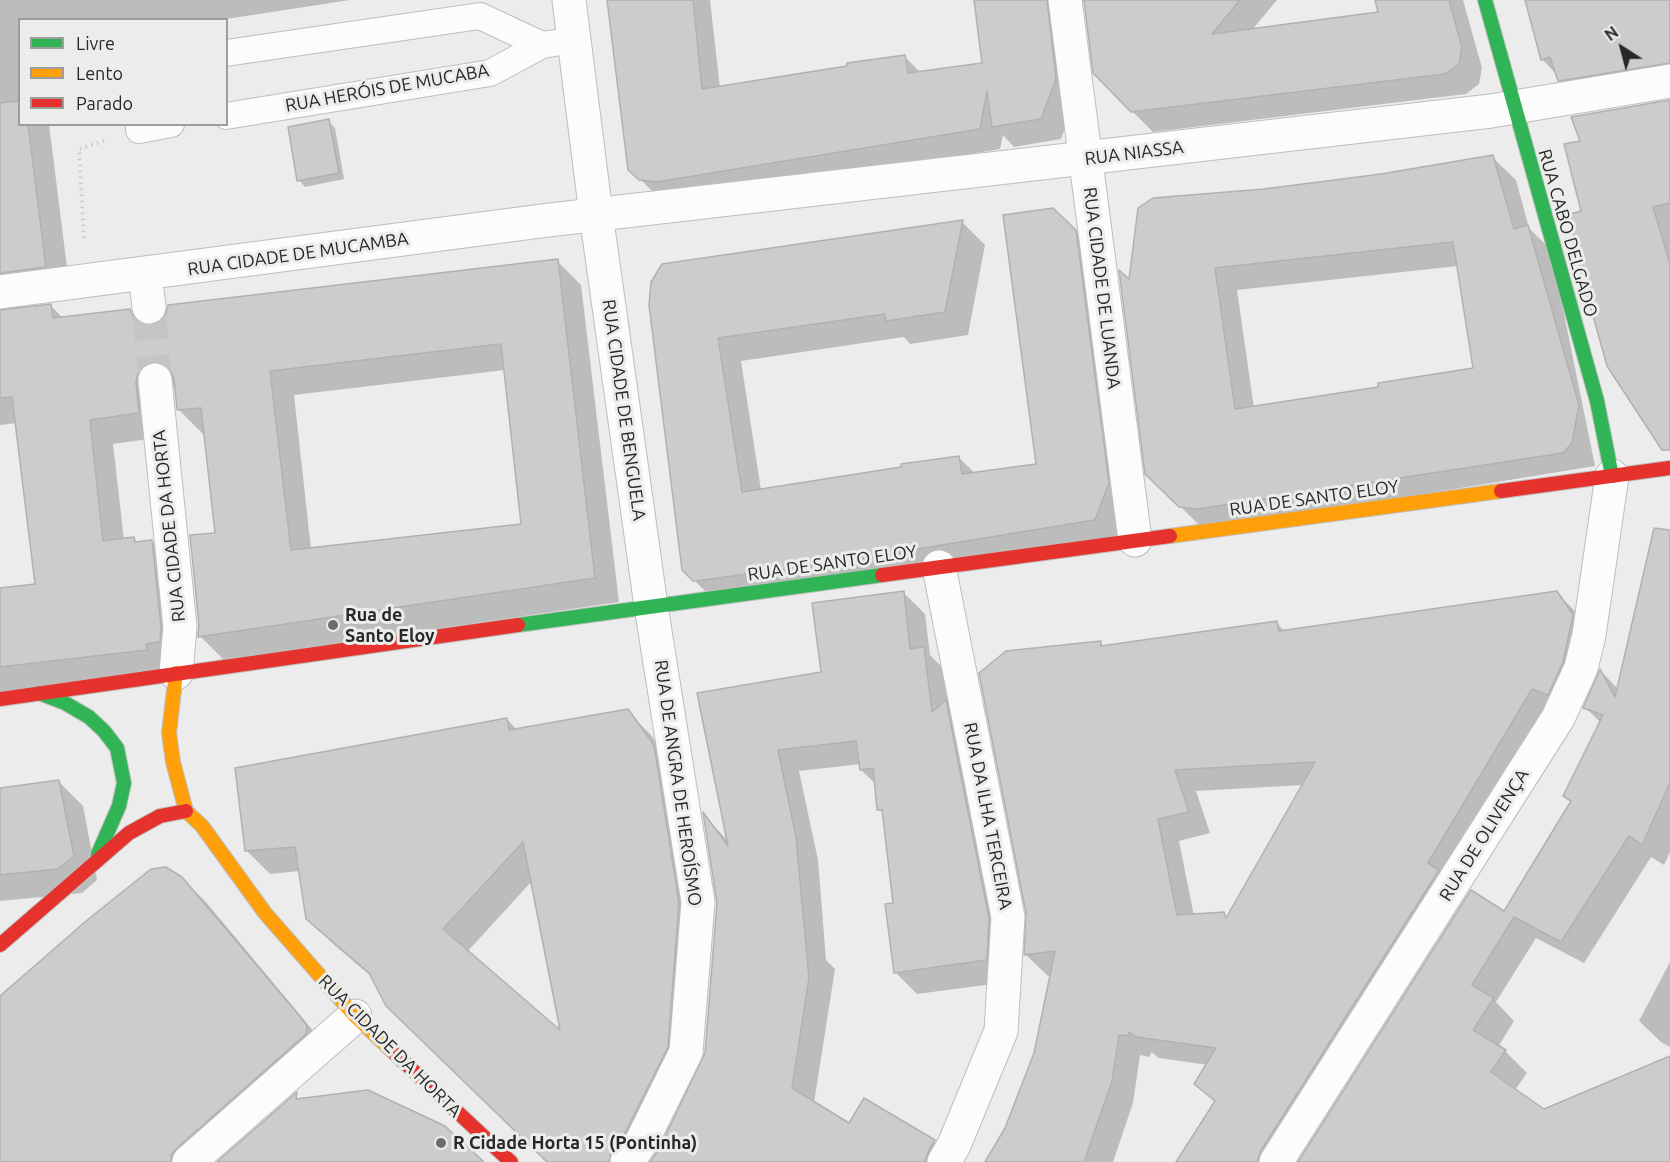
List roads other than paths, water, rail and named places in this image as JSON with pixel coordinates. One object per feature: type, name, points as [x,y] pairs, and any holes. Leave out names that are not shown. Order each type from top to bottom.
[{"type":"main road","name":"RUA CABO DELGADO","points":[[1485,0],[1597,402],[1612,476]]},
{"type":"main road","name":"RUA DE SANTO ELOY","points":[[0,699],[651,606],[1670,468]]},
{"type":"main road","points":[[0,945],[94,861],[129,833],[160,816],[186,811],[173,762],[169,733],[176,673]]},
{"type":"main road","points":[[39,693],[65,703],[89,717],[117,747],[123,783],[119,806],[94,861]]},
{"type":"main road","name":"RUA CIDADE DA HORTA","points":[[186,811],[202,826],[265,913],[355,1016],[512,1162]]},
{"type":"street","name":"RUA CIDADE DE BENGUELA","points":[[569,0],[558,42],[596,214],[651,606]]},
{"type":"street","name":"RUA CIDADE DE LUANDA","points":[[1065,0],[1135,540]]},
{"type":"street","name":"RUA NIASSA","points":[[596,214],[1085,159],[1516,107],[1670,81]]},
{"type":"street","name":"RUA CIDADE DE MUCAMBA","points":[[0,292],[596,214]]},
{"type":"street","points":[[145,274],[149,307]]},
{"type":"street","name":"RUA CIDADE DA HORTA","points":[[155,380],[180,627],[176,673]]},
{"type":"street","name":"RUA DE OLIVENÇA","points":[[1276,1162],[1558,718],[1581,668],[1589,635],[1612,476]]},
{"type":"street","name":"RUA DA ILHA TERCEIRA","points":[[939,567],[1008,917],[1001,1030],[954,1145],[944,1162]]},
{"type":"street","name":"RUA DE ANGRA DE HEROÍSMO","points":[[627,1162],[642,1142],[687,1052],[698,902],[651,606]]},
{"type":"street","points":[[189,1162],[355,1016]]},
{"type":"lane","points":[[228,52],[480,16],[558,42]]},
{"type":"lane","name":"RUA HERÓIS DE MUCABA","points":[[228,116],[490,73],[558,42]]},
{"type":"tunnel","points":[[149,307],[155,380]]},
{"type":"place","name":"Rua de Santo Eloy","points":[[333,625]]},
{"type":"place","name":"R Cidade Horta 15 (Pontinha)","points":[[441,1143]]}]
